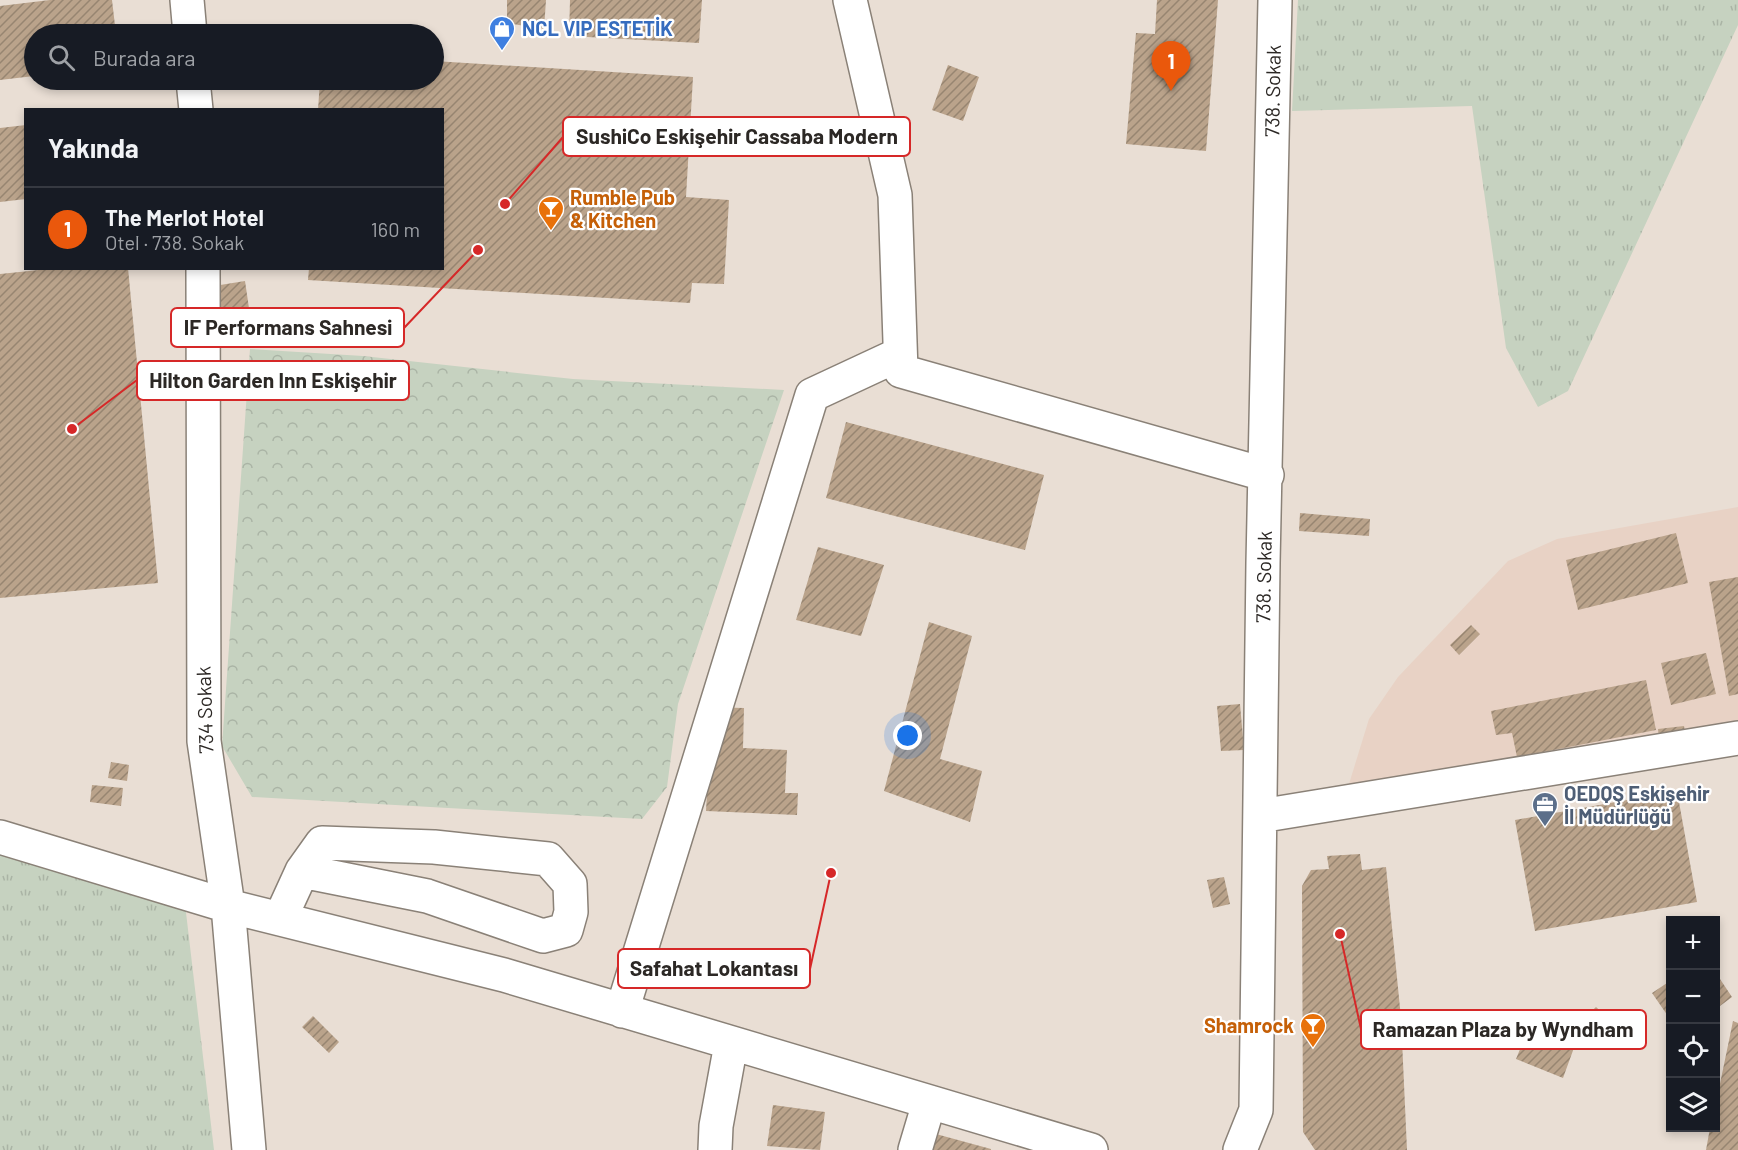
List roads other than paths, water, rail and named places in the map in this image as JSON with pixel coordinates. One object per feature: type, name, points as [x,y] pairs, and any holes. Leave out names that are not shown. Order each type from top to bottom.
[{"type":"street","points":[[187,0],[189,24]]},
{"type":"street","points":[[850,0],[895,195],[901,371],[1267,475]]},
{"type":"street","name":"738. Sokak","points":[[1240,1150],[1257,1110],[1275,0]]},
{"type":"street","points":[[195,90],[196,108]]},
{"type":"street","name":"734 Sokak","points":[[203,270],[204,741],[228,906],[249,1150]]},
{"type":"street","points":[[622,1011],[812,395],[900,354]]},
{"type":"street","points":[[1260,816],[1738,738]]},
{"type":"street","points":[[0,837],[228,906],[504,975],[1091,1150]]},
{"type":"street","points":[[280,919],[302,871],[322,843],[434,848],[548,859],[570,884],[571,912],[566,930],[543,936],[427,896],[302,871]]},
{"type":"street","points":[[716,1150],[716,1126],[731,1044]]},
{"type":"street","points":[[915,1150],[929,1103]]},
{"type":"place","name":"NCL VIP ESTETİK","points":[[502,52]]},
{"type":"place","name":"The Merlot Hotel","points":[[1171,91]]},
{"type":"place","name":"SushiCo Eskişehir Cassaba Modern","points":[[505,204]]},
{"type":"place","name":"Rumble Pub & Kitchen","points":[[551,232]]},
{"type":"place","name":"IF Performans Sahnesi","points":[[478,250]]},
{"type":"place","name":"Hilton Garden Inn Eskişehir","points":[[72,429]]},
{"type":"place","name":"OEDQŞ Eskişehir İl Müdürlüğü","points":[[1545,828]]},
{"type":"place","name":"Safahat Lokantası","points":[[831,873]]},
{"type":"place","name":"Ramazan Plaza by Wyndham","points":[[1340,934]]},
{"type":"place","name":"Shamrock","points":[[1313,1049]]}]
